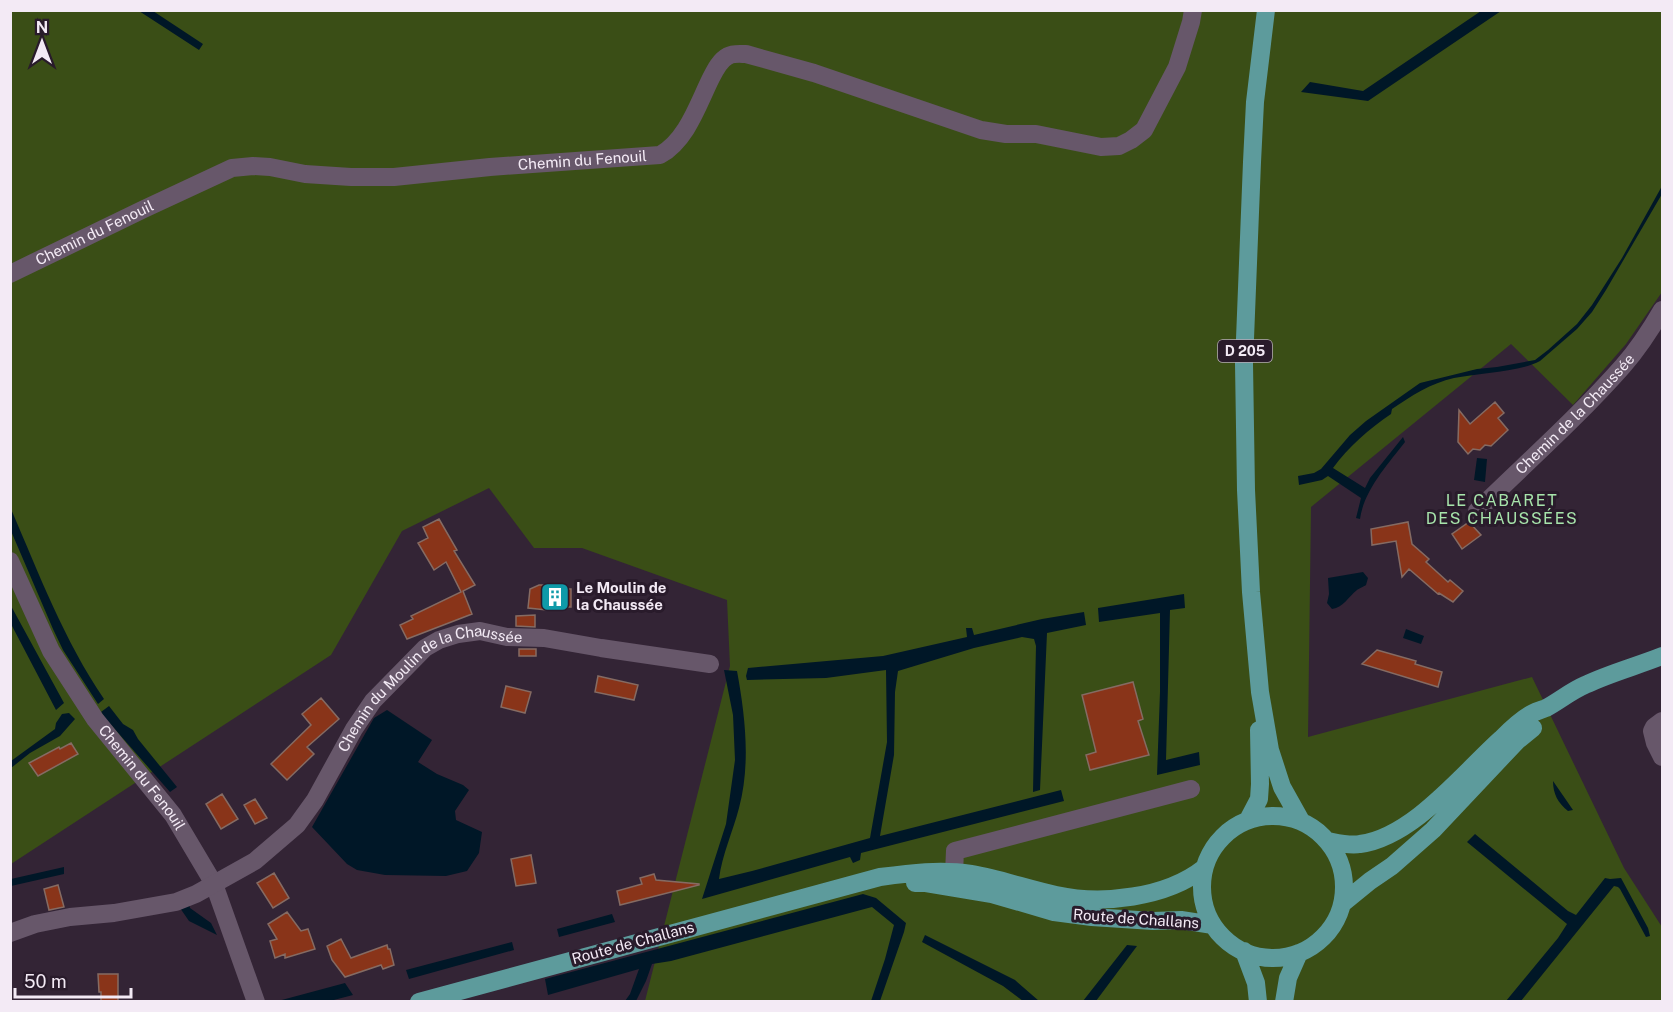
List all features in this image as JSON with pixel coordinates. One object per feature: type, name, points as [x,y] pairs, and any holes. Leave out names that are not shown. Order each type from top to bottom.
[{"type":"main road","name":"D 205","points":[[1266,10],[1255,102],[1244,364],[1246,490],[1251,592],[1260,692],[1270,750],[1282,787],[1301,821]]},
{"type":"main road","points":[[1328,841],[1340,844],[1359,844],[1378,840],[1401,828],[1517,741],[1538,723],[1546,708],[1586,684],[1662,657]]},
{"type":"main road","name":"D 205","points":[[1248,820],[1259,798],[1260,692]]},
{"type":"main road","points":[[1343,903],[1392,866],[1433,830],[1489,760]]},
{"type":"main road","points":[[1266,816],[1284,816],[1301,821],[1316,829],[1328,841],[1343,870],[1345,887],[1343,903],[1337,919],[1327,934],[1314,945],[1299,953],[1281,958],[1262,957],[1244,951],[1226,940],[1213,925],[1205,907],[1202,888],[1204,868],[1221,839],[1233,828],[1248,820],[1266,816]]},
{"type":"main road","name":"Route de Challans","points":[[418,1002],[880,877],[914,872],[971,874],[1058,895],[1095,899],[1136,896],[1169,888],[1193,877],[1204,868]]},
{"type":"main road","name":"Route de Challans","points":[[847,885],[926,883],[992,894],[1054,912],[1122,920],[1181,920],[1213,925]]},
{"type":"main road","points":[[1244,951],[1256,983],[1258,1002]]},
{"type":"main road","points":[[1284,1002],[1288,978],[1299,953]]},
{"type":"street","name":"Chemin du Fenouil","points":[[10,274],[232,168],[253,166],[305,174],[394,177],[660,154],[669,150],[682,136],[716,69],[729,55],[746,54],[814,73],[981,130],[1006,134],[1036,134],[1101,147],[1119,146],[1144,130],[1177,68],[1193,10]]},
{"type":"street","name":"Chemin de la Chaussée","points":[[1477,511],[1624,365],[1662,310]]},
{"type":"street","name":"Chemin du Fenouil","points":[[10,561],[51,651],[95,719],[173,815],[214,884],[256,1002]]},
{"type":"street","name":"Chemin du Moulin de la Chaussée","points":[[10,933],[35,924],[125,912],[176,902],[196,894],[255,861],[297,825],[315,800],[354,729],[373,701],[425,648],[440,640],[458,634],[480,631],[507,637],[544,638],[710,664]]},
{"type":"street","points":[[1662,721],[1652,731],[1662,757]]},
{"type":"street","points":[[954,873],[955,851],[1191,789]]},
{"type":"green space","points":[[11,11],[1662,11],[1662,292],[1626,344],[1573,405],[1511,344],[1311,507],[1308,737],[1532,677],[1624,868],[1662,927],[1662,1001],[645,1001],[730,666],[727,600],[582,548],[534,548],[489,488],[402,531],[331,655],[11,864]]},
{"type":"water","points":[[139,11],[153,11],[203,44],[199,50]]},
{"type":"water","points":[[1481,11],[1501,11],[1368,101],[1301,92],[1310,82],[1363,91]]},
{"type":"water","points":[[1662,186],[1662,194],[1592,312],[1577,329],[1540,361],[1510,370],[1454,378],[1429,387],[1392,409],[1391,414],[1352,445],[1333,468],[1365,488],[1370,478],[1403,437],[1405,442],[1384,468],[1366,498],[1360,519],[1356,518],[1361,498],[1328,476],[1322,480],[1299,485],[1298,476],[1321,469],[1350,435],[1366,421],[1420,383],[1477,369],[1535,360],[1548,350],[1577,324],[1592,305],[1622,258]]},
{"type":"water","points":[[1477,458],[1487,459],[1485,482],[1474,480]]},
{"type":"water","points":[[11,509],[64,630],[104,699],[98,704],[63,650],[53,629],[11,531]]},
{"type":"water","points":[[1363,572],[1368,578],[1366,585],[1340,606],[1332,609],[1327,603],[1328,578]]},
{"type":"water","points":[[1184,594],[1185,608],[1170,610],[1166,760],[1199,752],[1200,765],[1157,775],[1160,613],[1099,622],[1098,608]]},
{"type":"water","points":[[10,604],[64,703],[56,710],[11,624]]},
{"type":"water","points":[[1084,612],[1086,625],[1047,633],[1040,790],[1033,792],[1036,646],[1034,639],[1022,637],[974,648],[898,671],[895,692],[894,755],[880,836],[1061,790],[1064,801],[861,853],[860,860],[853,863],[850,857],[702,899],[726,824],[735,760],[733,715],[724,670],[737,671],[746,756],[743,791],[719,879],[870,838],[887,742],[886,670],[826,678],[747,680],[748,668],[883,656],[967,637],[966,628],[972,628],[974,635]]},
{"type":"water","points":[[1406,629],[1424,636],[1421,644],[1403,638]]},
{"type":"water","points":[[109,706],[123,724],[133,730],[177,787],[170,792],[105,718],[101,712]]},
{"type":"water","points":[[387,710],[432,740],[418,762],[469,790],[455,811],[456,820],[482,832],[479,853],[467,871],[446,876],[385,875],[357,870],[347,864],[312,827],[374,718]]},
{"type":"water","points":[[69,713],[75,719],[60,736],[30,753],[11,768],[11,761],[55,729],[62,714]]},
{"type":"water","points":[[1553,781],[1573,810],[1568,811],[1559,801],[1555,794]]},
{"type":"water","points":[[1475,834],[1568,911],[1576,915],[1605,878],[1621,878],[1650,936],[1646,937],[1620,889],[1614,886],[1521,1001],[1506,1001],[1567,924],[1467,842]]},
{"type":"water","points":[[64,867],[64,874],[11,886],[11,879]]},
{"type":"water","points":[[863,894],[876,898],[906,923],[880,1001],[871,1001],[894,925],[872,907],[671,961],[652,964],[636,1001],[625,1001],[639,969],[548,995],[545,979]]},
{"type":"water","points":[[189,904],[190,908],[211,923],[217,935],[189,921],[180,908]]},
{"type":"water","points":[[612,914],[615,922],[559,937],[557,929]]},
{"type":"water","points":[[925,935],[1015,980],[1039,1001],[1023,1001],[1003,986],[922,942]]},
{"type":"water","points":[[512,942],[514,950],[409,979],[406,970]]},
{"type":"water","points":[[1127,945],[1137,946],[1096,1001],[1083,1001]]},
{"type":"water","points":[[345,983],[353,995],[330,1001],[278,1001]]},
{"type":"building","points":[[1495,402],[1504,413],[1498,418],[1508,430],[1491,446],[1485,445],[1480,450],[1473,449],[1468,454],[1458,442],[1459,410],[1470,424]]},
{"type":"building","points":[[439,519],[457,550],[454,551],[475,585],[463,591],[472,614],[407,639],[400,625],[413,619],[411,616],[461,592],[446,562],[434,570],[418,543],[428,538],[423,527]]},
{"type":"building","points":[[1408,522],[1412,544],[1429,559],[1426,562],[1448,582],[1450,580],[1463,591],[1453,602],[1438,594],[1409,569],[1402,577],[1396,541],[1372,545],[1371,529]]},
{"type":"building","points":[[1469,522],[1481,535],[1462,549],[1452,534]]},
{"type":"building","name":"Le Moulin de la Chaussée","points":[[539,585],[558,585],[558,589],[571,589],[571,607],[549,607],[547,610],[528,608],[530,589]]},
{"type":"building","points":[[535,615],[535,627],[516,626],[516,616]]},
{"type":"building","points":[[519,649],[536,649],[536,656],[519,656]]},
{"type":"building","points":[[1377,650],[1416,661],[1415,664],[1442,672],[1438,687],[1362,664]]},
{"type":"building","points":[[598,676],[638,685],[634,700],[595,692]]},
{"type":"building","points":[[1133,682],[1143,719],[1138,721],[1149,755],[1090,770],[1086,755],[1096,752],[1082,695]]},
{"type":"building","points":[[506,686],[531,692],[525,713],[501,707]]},
{"type":"building","points":[[321,698],[339,719],[307,747],[314,754],[287,780],[271,764],[311,725],[302,714]]},
{"type":"building","points":[[71,743],[78,754],[38,776],[29,763]]},
{"type":"building","points":[[222,794],[238,819],[221,829],[206,804]]},
{"type":"building","points":[[255,799],[267,818],[255,824],[244,805]]},
{"type":"building","points":[[531,855],[536,883],[516,886],[511,859]]},
{"type":"building","points":[[274,873],[289,898],[273,908],[257,883]]},
{"type":"building","points":[[654,874],[656,880],[699,885],[620,905],[617,891],[642,884],[640,878]]},
{"type":"building","points":[[58,885],[64,907],[49,910],[44,889]]},
{"type":"building","points":[[287,912],[301,931],[308,929],[315,949],[285,958],[285,954],[275,958],[270,941],[277,939],[268,924]]},
{"type":"building","points":[[341,939],[351,958],[387,945],[394,965],[383,969],[381,965],[345,977],[332,960],[327,946]]},
{"type":"building","points":[[98,974],[118,974],[118,1002],[101,1002]]},
{"type":"place","name":"Le Moulin de la Chaussée","points":[[555,597]]},
{"type":"district","name":"LE CABARET DES CHAUSSÉES","points":[[1502,509]]}]
